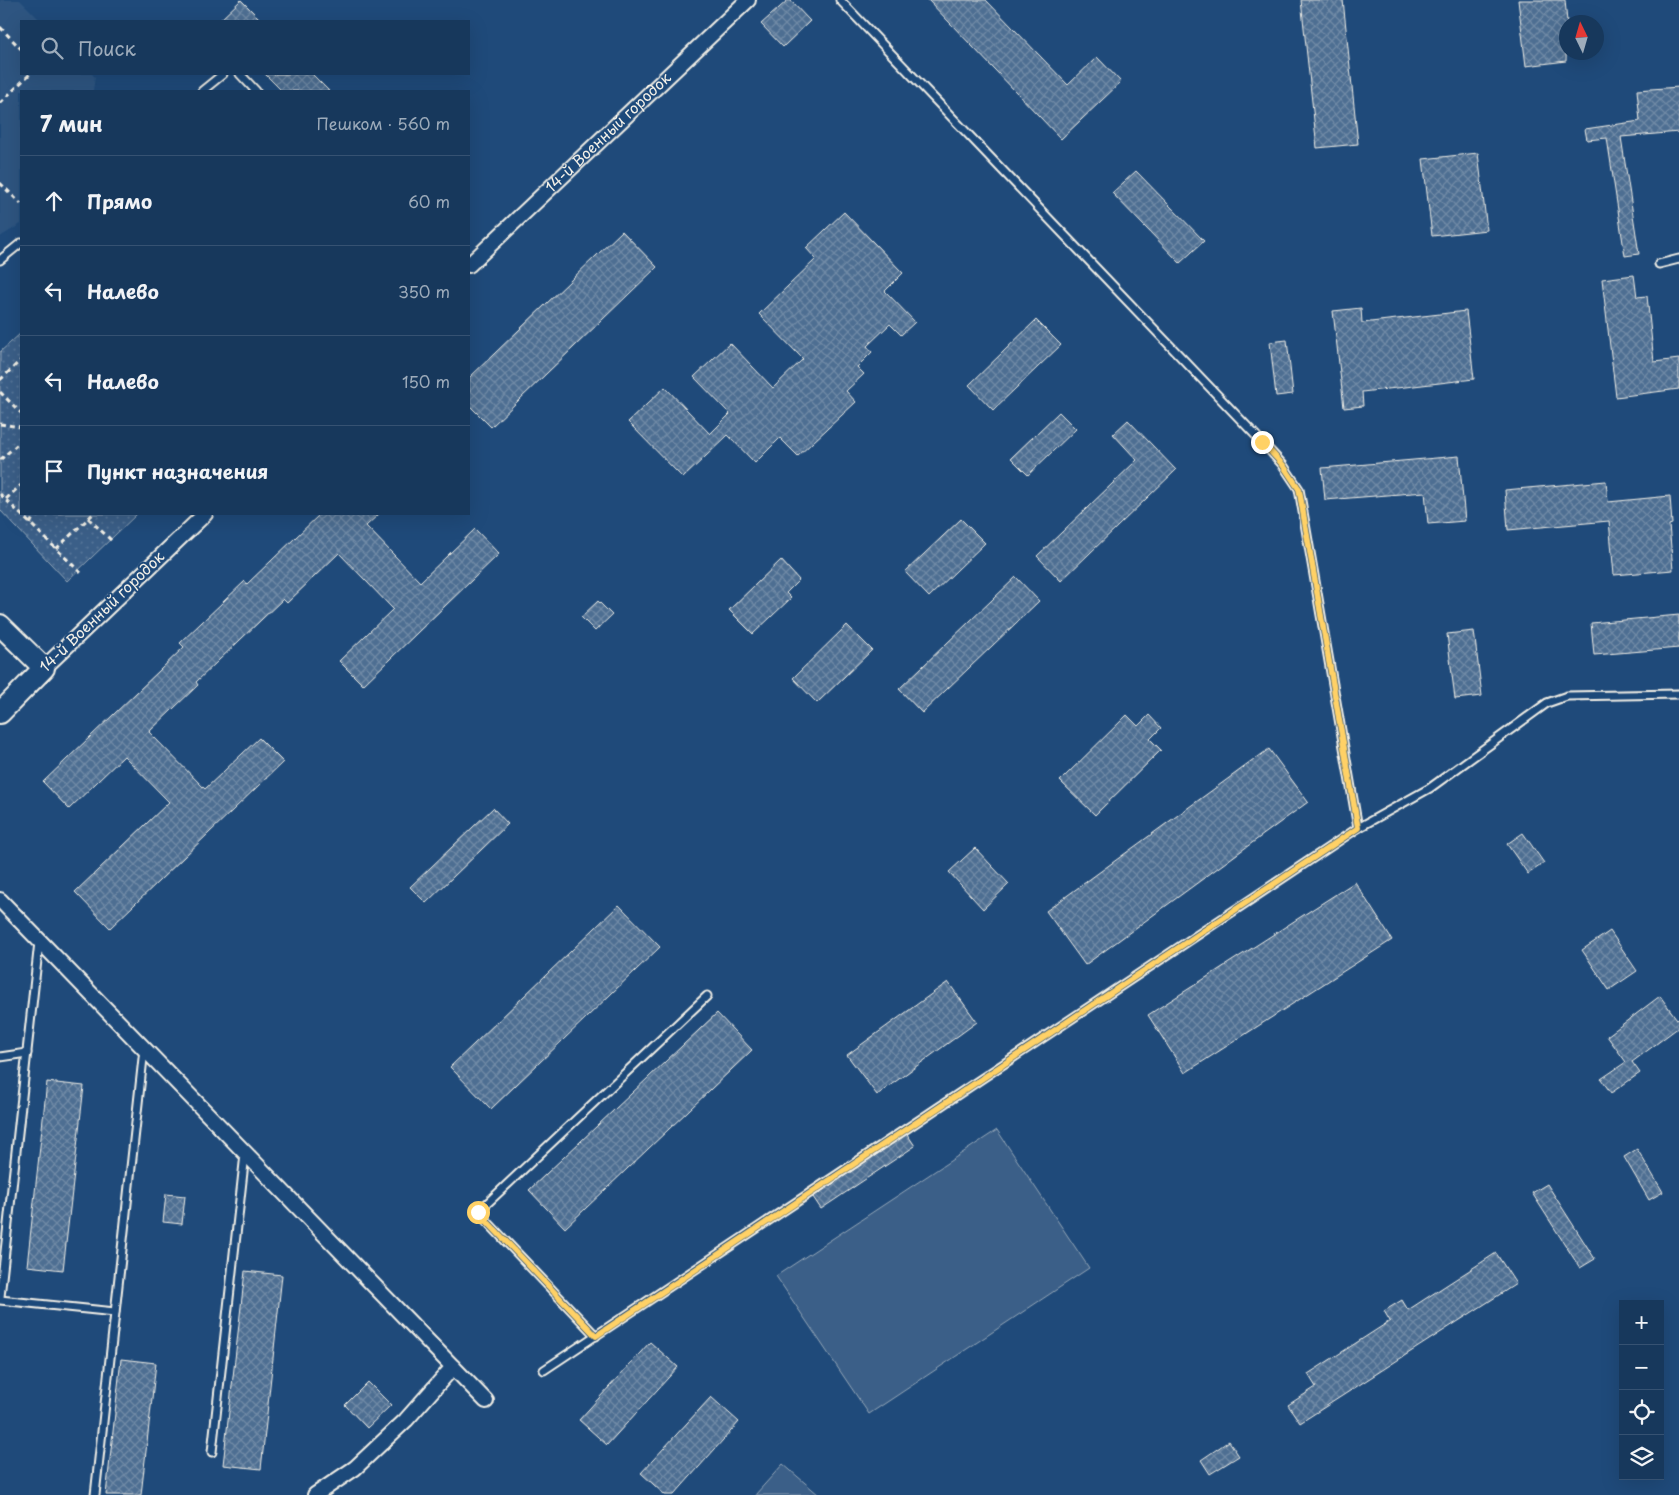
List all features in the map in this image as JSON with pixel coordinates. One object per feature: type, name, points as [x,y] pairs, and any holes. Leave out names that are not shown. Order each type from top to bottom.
[{"type":"street","name":"14-й Военный городок","points":[[470,264],[748,0]]},
{"type":"street","name":"14-й Военный городок","points":[[0,713],[44,668],[204,515]]},
{"type":"street","points":[[0,625],[44,668]]},
{"type":"street","points":[[0,900],[486,1401]]},
{"type":"street","points":[[315,1495],[354,1468],[406,1420],[453,1367]]},
{"type":"lane","points":[[840,0],[1262,442],[1283,465],[1299,489],[1358,828]]},
{"type":"lane","points":[[203,90],[222,75]]},
{"type":"lane","points":[[241,75],[255,90]]},
{"type":"lane","points":[[0,260],[20,244]]},
{"type":"lane","points":[[1659,264],[1679,258]]},
{"type":"lane","points":[[544,1370],[1358,828],[1430,788],[1546,702],[1567,696],[1679,694]]},
{"type":"lane","points":[[39,941],[0,1298],[115,1312]]},
{"type":"lane","points":[[596,1336],[478,1212],[707,996]]},
{"type":"lane","points":[[94,1495],[144,1049]]},
{"type":"lane","points":[[0,1057],[27,1052]]},
{"type":"lane","points":[[212,1452],[245,1153]]},
{"type":"path","points":[[0,27],[20,48]]},
{"type":"path","points":[[0,103],[29,75]]},
{"type":"path","points":[[0,183],[20,203]]},
{"type":"path","points":[[0,380],[20,361]]},
{"type":"path","points":[[0,392],[20,412]]},
{"type":"path","points":[[0,424],[20,427]]},
{"type":"path","points":[[0,460],[20,442]]},
{"type":"path","points":[[6,499],[20,486]]},
{"type":"path","points":[[0,494],[20,514]]},
{"type":"path","points":[[21,515],[80,573]]},
{"type":"path","points":[[30,524],[34,515]]},
{"type":"path","points":[[56,549],[91,515]]},
{"type":"path","points":[[88,518],[113,542]]},
{"type":"shaded area","points":[[0,0],[20,0],[40,20],[20,20],[20,75],[93,75],[95,77],[93,90],[20,90],[20,225],[0,237]]},
{"type":"shaded area","points":[[20,334],[20,515],[136,515],[67,581],[0,510],[0,352]]},
{"type":"shaded area","points":[[997,1130],[1089,1268],[869,1414],[776,1276]]},
{"type":"shaded area","points":[[783,1464],[819,1495],[755,1495]]},
{"type":"building","points":[[241,0],[261,20],[220,20]]},
{"type":"building","points":[[788,0],[810,21],[783,47],[761,24]]},
{"type":"building","points":[[928,0],[986,0],[1068,85],[1097,57],[1121,82],[1061,139]]},
{"type":"building","points":[[1301,0],[1343,0],[1358,144],[1317,148]]},
{"type":"building","points":[[1518,0],[1565,0],[1566,15],[1559,15],[1559,60],[1566,61],[1526,66]]},
{"type":"building","points":[[266,75],[313,75],[328,90],[281,90]]},
{"type":"building","points":[[1679,87],[1679,132],[1621,137],[1639,254],[1625,256],[1607,138],[1587,140],[1585,129],[1640,121],[1637,90]]},
{"type":"building","points":[[1478,153],[1487,230],[1432,236],[1423,159]]},
{"type":"building","points":[[1136,171],[1204,241],[1180,263],[1112,193]]},
{"type":"building","points":[[844,212],[903,273],[885,291],[915,322],[901,335],[890,324],[867,346],[872,352],[857,367],[864,374],[846,391],[856,402],[798,456],[780,438],[755,463],[728,435],[683,478],[628,422],[665,387],[710,434],[730,414],[694,377],[730,343],[773,388],[803,359],[759,314],[816,259],[806,248]]},
{"type":"building","points":[[622,231],[657,267],[491,427],[470,406],[470,377]]},
{"type":"building","points":[[1634,275],[1637,297],[1647,296],[1654,362],[1679,359],[1679,389],[1616,397],[1602,279]]},
{"type":"building","points":[[1361,308],[1362,323],[1466,311],[1474,379],[1362,392],[1363,406],[1344,408],[1333,311]]},
{"type":"building","points":[[1036,320],[1061,345],[993,410],[969,385]]},
{"type":"building","points":[[1287,340],[1293,394],[1276,396],[1270,342]]},
{"type":"building","points":[[1059,412],[1076,429],[1028,475],[1011,458]]},
{"type":"building","points":[[1128,420],[1176,470],[1061,581],[1037,556],[1137,460],[1113,434]]},
{"type":"building","points":[[1459,456],[1465,521],[1428,524],[1425,492],[1325,500],[1322,468]]},
{"type":"building","points":[[1606,481],[1608,502],[1670,496],[1672,524],[1669,525],[1673,570],[1614,575],[1609,521],[1508,530],[1505,490]]},
{"type":"building","points":[[319,515],[378,515],[366,526],[420,582],[475,529],[499,554],[363,685],[339,661],[393,609],[339,553],[287,603],[283,599],[196,682],[198,685],[149,732],[205,789],[259,738],[283,762],[110,928],[75,892],[169,802],[124,756],[69,809],[43,782],[184,647],[180,643],[245,581],[247,584]]},
{"type":"building","points":[[961,519],[985,543],[929,597],[905,572]]},
{"type":"building","points":[[781,560],[799,580],[786,593],[791,598],[753,634],[729,610]]},
{"type":"building","points":[[1016,577],[1039,601],[922,713],[899,689]]},
{"type":"building","points":[[598,601],[612,615],[595,631],[581,617]]},
{"type":"building","points":[[1679,615],[1679,648],[1594,655],[1591,623]]},
{"type":"building","points":[[847,625],[872,650],[817,703],[793,678]]},
{"type":"building","points":[[1474,631],[1482,696],[1455,699],[1447,634]]},
{"type":"building","points":[[1127,715],[1138,726],[1149,715],[1161,728],[1150,739],[1161,750],[1095,815],[1060,781]]},
{"type":"building","points":[[1269,749],[1308,802],[1085,965],[1046,911]]},
{"type":"building","points":[[493,808],[508,824],[426,903],[410,887]]},
{"type":"building","points":[[1523,833],[1544,863],[1528,874],[1507,844]]},
{"type":"building","points":[[975,848],[1009,884],[983,909],[949,872]]},
{"type":"building","points":[[1355,882],[1392,940],[1185,1073],[1148,1015]]},
{"type":"building","points":[[619,905],[660,947],[491,1109],[450,1067]]},
{"type":"building","points":[[1610,931],[1637,971],[1609,990],[1582,950]]},
{"type":"building","points":[[948,982],[977,1022],[877,1095],[847,1055]]},
{"type":"building","points":[[1660,996],[1679,1022],[1679,1027],[1632,1062],[1640,1073],[1611,1093],[1601,1079],[1626,1062],[1607,1036]]},
{"type":"building","points":[[717,1013],[752,1050],[565,1228],[529,1190]]},
{"type":"building","points":[[47,1082],[84,1086],[63,1270],[27,1266]]},
{"type":"building","points":[[907,1134],[915,1146],[821,1209],[813,1197]]},
{"type":"building","points":[[1637,1149],[1663,1192],[1649,1200],[1624,1157]]},
{"type":"building","points":[[1547,1184],[1595,1259],[1580,1268],[1532,1193]]},
{"type":"building","points":[[166,1194],[185,1196],[182,1224],[163,1222]]},
{"type":"building","points":[[1496,1253],[1516,1284],[1300,1423],[1288,1405],[1316,1387],[1308,1374],[1390,1321],[1384,1311],[1402,1300],[1408,1310]]},
{"type":"building","points":[[245,1271],[282,1275],[261,1469],[223,1465]]},
{"type":"building","points":[[650,1342],[678,1367],[607,1445],[579,1420]]},
{"type":"building","points":[[121,1359],[156,1363],[141,1495],[106,1495]]},
{"type":"building","points":[[368,1382],[391,1405],[367,1428],[345,1405]]},
{"type":"building","points":[[711,1397],[739,1422],[674,1495],[665,1495],[641,1473]]},
{"type":"building","points":[[1229,1441],[1239,1456],[1210,1474],[1201,1460]]},
{"type":"route","points":[[478,1212],[596,1336],[1358,828],[1299,489],[1283,465],[1262,442]]}]
